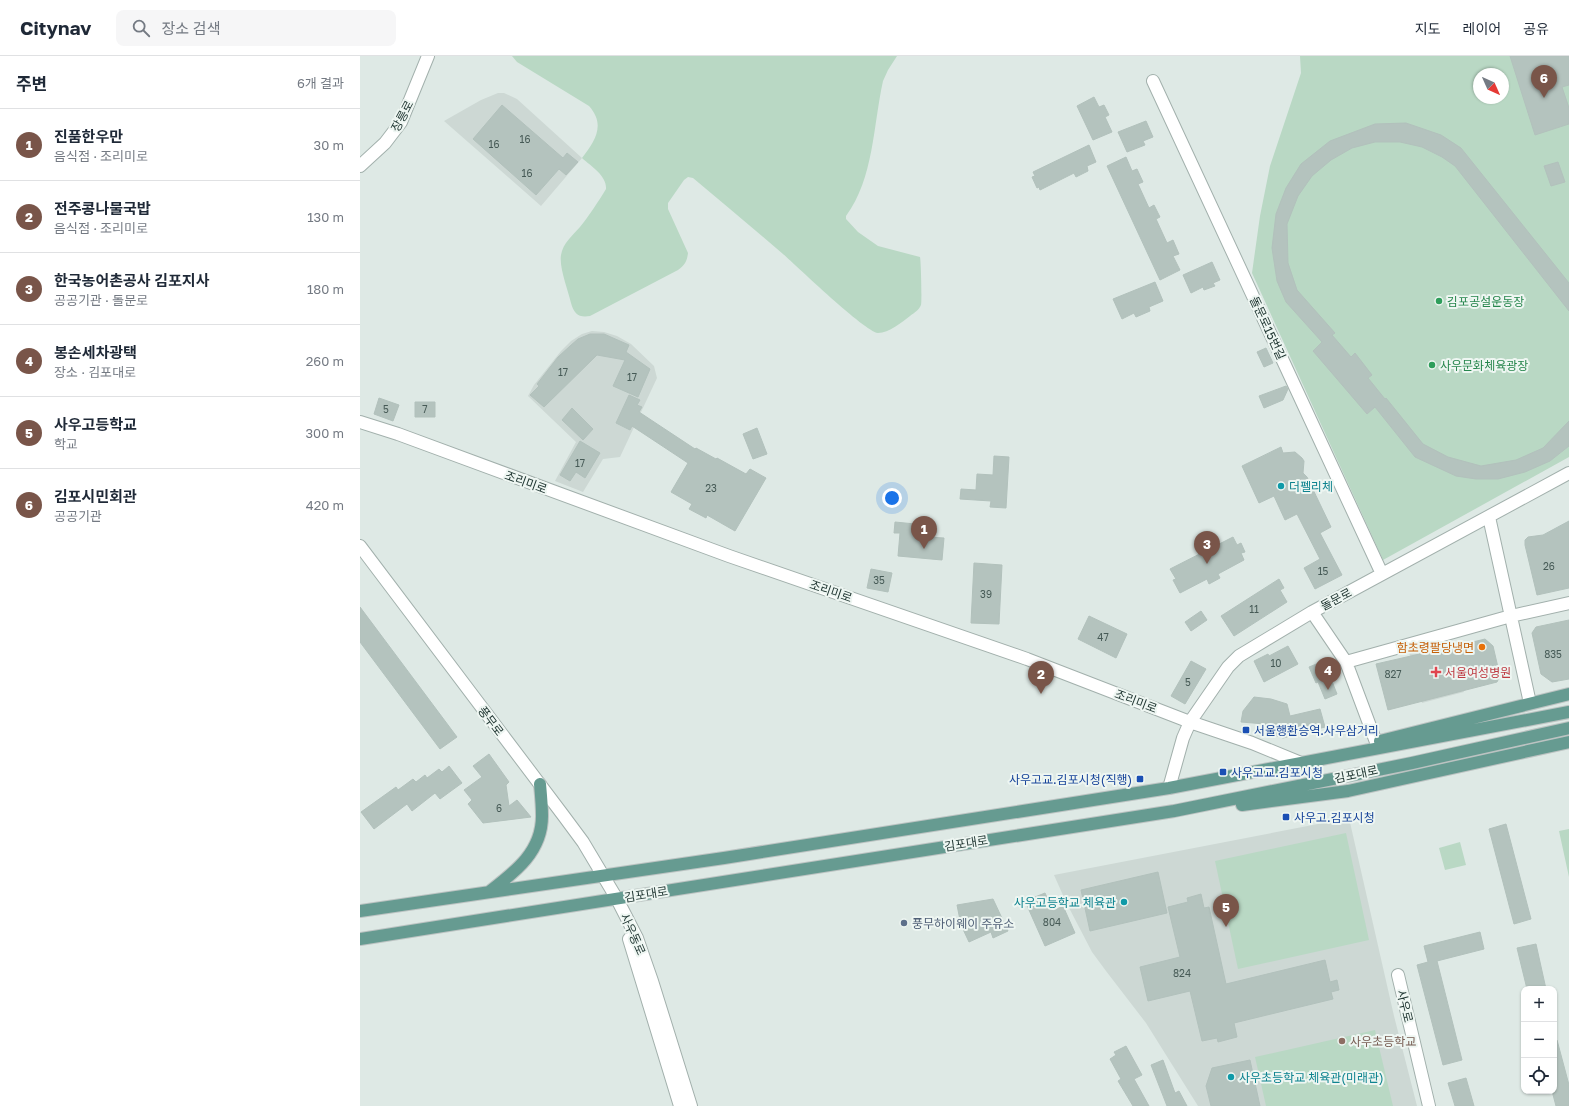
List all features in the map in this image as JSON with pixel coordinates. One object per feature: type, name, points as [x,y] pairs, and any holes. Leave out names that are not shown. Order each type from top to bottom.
[{"type":"main road","points":[[1307,762],[1376,742],[1569,694]]},
{"type":"main road","name":"김포대로","points":[[360,911],[724,858],[1169,788],[1569,712]]},
{"type":"main road","name":"김포대로","points":[[360,939],[1174,811],[1389,768],[1569,728]]},
{"type":"main road","points":[[1174,811],[1269,802],[1348,790],[1569,742]]},
{"type":"main road","points":[[489,893],[516,871],[530,856],[537,844],[541,831],[542,816],[540,784]]},
{"type":"street","name":"장릉로","points":[[360,166],[385,143],[401,122],[428,56]]},
{"type":"street","name":"돌문로15번길","points":[[1153,81],[1382,574]]},
{"type":"street","name":"조리미로","points":[[360,422],[406,437],[729,556],[1027,660],[1190,722],[1307,762]]},
{"type":"street","name":"돌문로","points":[[1169,788],[1181,743],[1190,722],[1228,667],[1239,656],[1312,612],[1569,473]]},
{"type":"street","points":[[1489,517],[1530,703]]},
{"type":"street","name":"풍무로","points":[[360,546],[583,842],[617,899]]},
{"type":"street","points":[[1346,662],[1511,616],[1569,602]]},
{"type":"street","points":[[1312,612],[1346,662],[1376,742]]},
{"type":"street","name":"사우동로","points":[[617,899],[680,1106]]},
{"type":"street","name":"사우동로","points":[[617,899],[636,938],[652,981],[691,1106]]},
{"type":"street","name":"사우로","points":[[1398,975],[1429,1106]]},
{"type":"shaded area","points":[[498,93],[504,93],[517,99],[582,158],[541,206],[444,121],[481,100]]},
{"type":"shaded area","points":[[592,331],[604,332],[617,336],[631,344],[654,366],[657,378],[620,457],[603,459],[583,492],[555,481],[576,442],[528,396],[534,385],[561,351],[571,341],[582,334]]},
{"type":"shaded area","name":"서울여성병원","points":[[1451,641],[1464,692],[1422,703],[1409,652]]},
{"type":"shaded area","points":[[1349,818],[1394,1016],[1417,1106],[1198,1106],[1146,1023],[1092,952],[1054,875]]},
{"type":"green space","points":[[512,56],[897,56],[883,81],[867,168],[862,185],[846,216],[846,219],[858,232],[878,246],[920,257],[920,307],[915,313],[887,331],[878,333],[871,330],[846,311],[783,254],[716,197],[693,178],[688,177],[684,180],[668,203],[668,209],[688,253],[684,265],[678,270],[590,316],[580,316],[572,307],[561,266],[561,255],[566,243],[587,218],[606,189],[606,184],[601,176],[582,158],[597,133],[597,120],[589,106],[517,62]]},
{"type":"green space","name":"사우문화체육광장","points":[[1300,56],[1569,56],[1569,457],[1383,560],[1252,273],[1260,216],[1270,166],[1301,73]]},
{"type":"green space","points":[[1569,829],[1569,877],[1559,831]]},
{"type":"green space","points":[[1346,833],[1369,940],[1238,969],[1215,861]]},
{"type":"green space","points":[[1460,842],[1466,865],[1445,870],[1439,848]]},
{"type":"green space","points":[[1375,1030],[1393,1106],[1266,1106],[1255,1057]]},
{"type":"building","points":[[1510,56],[1569,56],[1569,85],[1562,87],[1569,108],[1569,124],[1535,135]]},
{"type":"building","points":[[1094,97],[1099,107],[1104,105],[1109,115],[1105,117],[1112,132],[1093,140],[1077,106]]},
{"type":"building","points":[[502,105],[563,158],[567,153],[578,162],[566,175],[559,169],[536,195],[473,139]]},
{"type":"building","points":[[1146,121],[1153,137],[1143,141],[1145,145],[1127,152],[1118,132]]},
{"type":"building","points":[[1406,123],[1441,135],[1461,148],[1569,283],[1569,311],[1455,166],[1442,157],[1422,147],[1400,142],[1375,142],[1352,148],[1331,160],[1312,176],[1298,196],[1287,224],[1288,263],[1297,290],[1335,333],[1332,335],[1351,357],[1355,353],[1372,375],[1368,378],[1423,444],[1448,457],[1481,466],[1516,460],[1543,448],[1569,421],[1569,446],[1550,461],[1525,472],[1498,479],[1476,479],[1456,476],[1415,457],[1375,407],[1367,414],[1313,351],[1322,342],[1286,302],[1277,281],[1272,248],[1276,214],[1286,188],[1301,164],[1330,141],[1375,124]]},
{"type":"building","points":[[1089,145],[1096,162],[1087,166],[1088,171],[1076,177],[1074,173],[1040,190],[1039,187],[1037,188],[1032,177],[1035,176],[1033,172]]},
{"type":"building","points":[[1126,157],[1132,171],[1137,169],[1143,182],[1138,184],[1149,208],[1154,205],[1160,217],[1156,219],[1167,243],[1173,240],[1179,254],[1173,256],[1180,270],[1160,280],[1107,166]]},
{"type":"building","points":[[1558,162],[1565,182],[1551,186],[1544,166]]},
{"type":"building","points":[[1212,262],[1220,280],[1213,283],[1215,286],[1204,290],[1203,287],[1191,293],[1183,275]]},
{"type":"building","points":[[1155,282],[1163,301],[1149,307],[1150,311],[1136,317],[1134,313],[1122,319],[1113,299]]},
{"type":"building","points":[[590,334],[604,334],[629,345],[626,352],[650,369],[638,397],[613,386],[625,360],[597,355],[544,407],[530,395],[539,386],[537,384],[558,357],[578,339]]},
{"type":"building","points":[[1266,348],[1273,363],[1264,367],[1257,352]]},
{"type":"building","points":[[1286,386],[1288,389],[1283,400],[1264,408],[1259,396]]},
{"type":"building","points":[[629,395],[640,400],[637,405],[642,407],[639,412],[695,449],[696,448],[716,459],[717,458],[746,474],[750,469],[766,478],[735,531],[707,515],[706,518],[689,509],[692,504],[671,492],[688,463],[632,426],[630,430],[616,423]]},
{"type":"building","points":[[379,398],[399,405],[393,421],[374,414]]},
{"type":"building","points":[[415,402],[435,402],[435,417],[415,417]]},
{"type":"building","points":[[572,408],[593,429],[583,440],[562,420]]},
{"type":"building","points":[[757,428],[767,454],[753,459],[743,434]]},
{"type":"building","points":[[580,441],[600,453],[585,478],[576,472],[570,481],[560,475]]},
{"type":"building","name":"더펠리체","points":[[1281,447],[1283,453],[1295,452],[1304,461],[1303,473],[1307,477],[1331,527],[1320,533],[1342,575],[1315,589],[1304,568],[1320,559],[1297,514],[1285,520],[1274,496],[1259,503],[1242,466]]},
{"type":"building","points":[[994,456],[1009,457],[1006,508],[990,507],[991,501],[960,499],[961,489],[976,490],[977,474],[993,475]]},
{"type":"building","points":[[1569,521],[1569,588],[1537,595],[1525,540],[1528,537],[1543,535]]},
{"type":"building","points":[[895,522],[915,524],[914,536],[944,538],[942,560],[898,556],[900,533],[894,533]]},
{"type":"building","points":[[1233,537],[1237,545],[1241,543],[1245,552],[1241,553],[1244,560],[1218,574],[1220,578],[1209,584],[1207,579],[1180,593],[1173,580],[1176,579],[1170,569]]},
{"type":"building","points":[[974,563],[1002,565],[999,624],[971,623]]},
{"type":"building","points":[[871,569],[892,573],[888,592],[867,588]]},
{"type":"building","points":[[1279,579],[1284,588],[1280,590],[1287,602],[1234,636],[1221,616]]},
{"type":"building","points":[[360,607],[457,737],[440,749],[360,642]]},
{"type":"building","points":[[1201,611],[1207,620],[1191,631],[1185,622]]},
{"type":"building","points":[[1089,616],[1127,634],[1116,658],[1078,639]]},
{"type":"building","points":[[1569,620],[1569,679],[1552,682],[1541,674],[1532,633],[1536,627]]},
{"type":"building","points":[[1485,639],[1493,646],[1500,676],[1497,682],[1388,710],[1376,664],[1424,653],[1425,656],[1441,652],[1441,654],[1470,647],[1469,643]]},
{"type":"building","points":[[1288,646],[1298,664],[1264,682],[1254,661],[1268,654],[1269,656]]},
{"type":"building","points":[[1191,661],[1206,669],[1185,704],[1171,696]]},
{"type":"building","points":[[1324,661],[1337,694],[1325,699],[1318,682],[1316,683],[1309,667]]},
{"type":"building","points":[[1254,697],[1271,699],[1287,704],[1290,716],[1320,709],[1325,727],[1283,738],[1263,731],[1265,724],[1241,722],[1243,711]]},
{"type":"building","points":[[489,754],[509,782],[506,785],[509,806],[517,800],[531,817],[483,823],[468,804],[472,800],[464,790],[482,777],[473,766]]},
{"type":"building","points":[[449,766],[462,783],[440,799],[435,793],[412,811],[407,804],[374,829],[361,812],[396,787],[398,790],[413,779],[416,782],[425,775],[427,778],[439,769],[442,772]]},
{"type":"building","points":[[1506,824],[1531,919],[1514,924],[1489,829]]},
{"type":"building","name":"사우고등학교 체육관","points":[[1158,872],[1167,913],[1090,931],[1081,890]]},
{"type":"building","points":[[1045,893],[1053,911],[1063,906],[1075,933],[1045,946],[1025,901]]},
{"type":"building","points":[[1201,894],[1204,908],[1209,907],[1226,984],[1325,960],[1330,982],[1337,980],[1339,990],[1331,992],[1333,999],[1234,1023],[1237,1037],[1218,1042],[1217,1038],[1202,1041],[1190,991],[1148,1001],[1140,967],[1180,957],[1168,907],[1188,902],[1187,898]]},
{"type":"building","points":[[993,899],[1008,931],[993,938],[991,932],[969,942],[961,925],[957,905]]},
{"type":"building","points":[[1480,932],[1484,949],[1437,961],[1462,1060],[1443,1065],[1417,965],[1428,962],[1424,946]]},
{"type":"building","points":[[1536,944],[1545,986],[1526,986],[1517,948]]},
{"type":"building","points":[[1557,1040],[1569,1085],[1569,1106],[1556,1106],[1553,1094],[1557,1094]]},
{"type":"building","points":[[1126,1046],[1142,1075],[1134,1079],[1149,1106],[1133,1106],[1118,1081],[1121,1079],[1110,1059],[1116,1055],[1114,1052]]},
{"type":"building","points":[[1163,1060],[1175,1093],[1179,1091],[1187,1106],[1167,1106],[1151,1065]]},
{"type":"building","name":"사우초등학교 체육관(미래관)","points":[[1250,1060],[1260,1106],[1211,1106],[1206,1086],[1212,1068]]},
{"type":"building","points":[[1466,1078],[1474,1106],[1455,1106],[1448,1083]]},
{"type":"place","name":"김포시민회관","points":[[1544,98]]},
{"type":"place","name":"김포공설운동장","points":[[1439,301]]},
{"type":"place","name":"사우문화체육광장","points":[[1432,365]]},
{"type":"place","name":"더펠리체","points":[[1281,486]]},
{"type":"place","name":"진품한우만","points":[[924,549]]},
{"type":"place","name":"한국농어촌공사 김포지사","points":[[1207,564]]},
{"type":"place","name":"함초령팔당냉면","points":[[1482,647]]},
{"type":"place","name":"서울여성병원","points":[[1436,672]]},
{"type":"place","name":"봉손세차광택","points":[[1328,690]]},
{"type":"place","name":"전주콩나물국밥","points":[[1041,694]]},
{"type":"place","name":"서울행환승역.사우삼거리","points":[[1246,730]]},
{"type":"place","name":"사우고교.김포시청","points":[[1223,772]]},
{"type":"place","name":"사우고교.김포시청(직행)","points":[[1140,779]]},
{"type":"place","name":"사우고.김포시청","points":[[1286,817]]},
{"type":"place","name":"사우고등학교 체육관","points":[[1124,902]]},
{"type":"place","name":"풍무하이웨이 주유소","points":[[904,923]]},
{"type":"place","name":"사우고등학교","points":[[1226,927]]},
{"type":"place","name":"사우초등학교","points":[[1342,1041]]},
{"type":"place","name":"사우초등학교 체육관(미래관)","points":[[1231,1077]]}]
